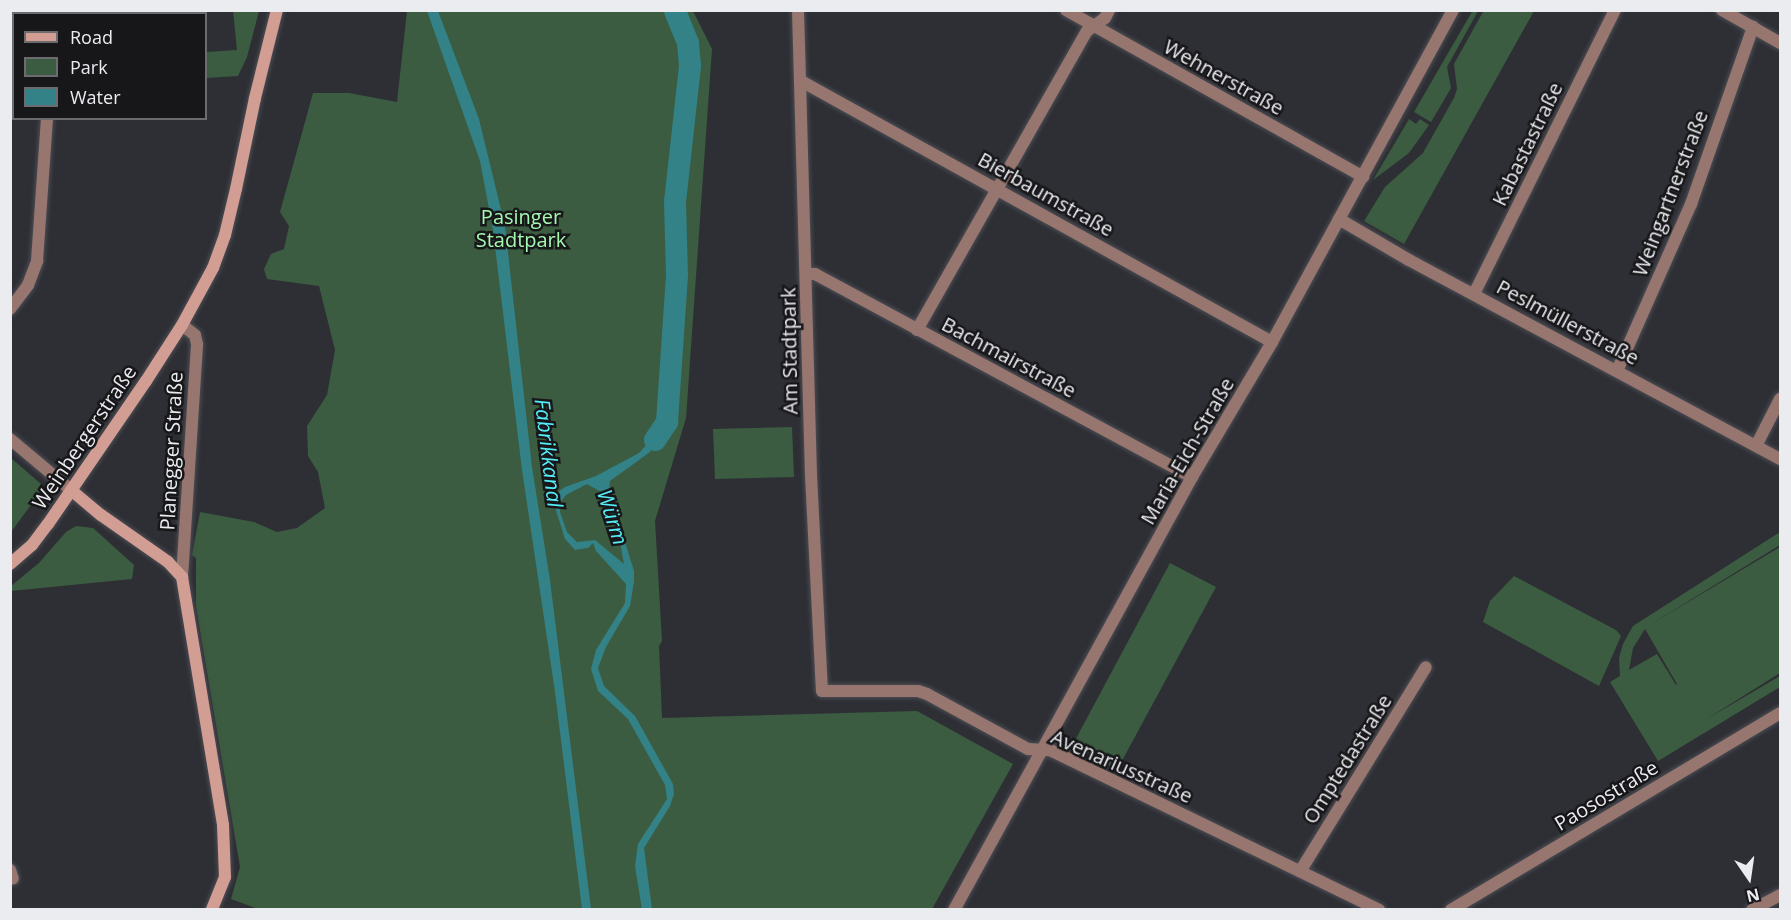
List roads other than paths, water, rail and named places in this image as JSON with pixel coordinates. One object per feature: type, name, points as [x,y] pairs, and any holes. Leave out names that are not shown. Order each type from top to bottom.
[{"type":"main road","points":[[183,326],[213,268],[225,235],[255,98],[278,10]]},
{"type":"main road","name":"Weinbergerstraße","points":[[10,564],[32,545],[183,326]]},
{"type":"main road","points":[[71,490],[101,515],[176,569],[182,577]]},
{"type":"main road","name":"Planegger Straße","points":[[182,577],[223,825],[225,878],[212,909]]},
{"type":"street","name":"Am Stadtpark","points":[[798,10],[811,475],[822,691]]},
{"type":"street","name":"Wehnerstraße","points":[[1066,10],[1363,177]]},
{"type":"street","points":[[917,330],[1087,30],[1105,18],[1109,10]]},
{"type":"street","name":"Maria-Eich-Straße","points":[[954,909],[1192,477],[1272,342],[1453,10]]},
{"type":"street","name":"Kabastastraße","points":[[1474,294],[1615,10]]},
{"type":"street","points":[[1722,10],[1780,43]]},
{"type":"street","name":"Weingartnerstraße","points":[[1617,371],[1691,204],[1753,27]]},
{"type":"street","name":"Bierbaumstraße","points":[[801,81],[1272,342]]},
{"type":"street","points":[[10,309],[28,285],[37,261],[47,120]]},
{"type":"street","name":"Peslmüllerstraße","points":[[1339,219],[1780,459]]},
{"type":"street","name":"Bachmairstraße","points":[[807,274],[815,274],[1192,477]]},
{"type":"street","name":"Planegger Straße","points":[[182,577],[197,344],[195,335],[183,326]]},
{"type":"street","points":[[1756,446],[1780,399]]},
{"type":"street","points":[[10,438],[71,490]]},
{"type":"street","name":"Omptedastraße","points":[[1301,870],[1426,667]]},
{"type":"street","name":"Avenariusstraße","points":[[822,691],[918,691],[1028,749],[1042,748],[1301,870],[1367,906],[1379,909]]},
{"type":"street","name":"Paosostraße","points":[[1451,909],[1780,713]]},
{"type":"street","points":[[1752,909],[1780,895]]},
{"type":"water","points":[[427,11],[438,11],[479,119],[505,226],[532,467],[550,580],[591,909],[582,909],[555,692],[522,470],[493,230],[480,161]]},
{"type":"water","points":[[664,412],[672,412],[669,425],[650,452],[610,481],[609,491],[634,571],[634,582],[630,606],[606,647],[598,668],[604,686],[635,716],[673,784],[674,794],[670,806],[644,848],[652,909],[642,910],[635,866],[638,844],[667,799],[665,785],[628,719],[598,691],[591,669],[596,650],[625,603],[626,584],[596,551],[593,543],[588,548],[575,550],[565,539],[554,504],[558,492],[565,487],[596,476],[639,453],[658,432]],"holes":[[[587,484],[603,493],[618,531],[624,564],[595,540],[577,542],[567,532],[560,512],[560,503],[566,495]]]},
{"type":"waterway","name":"Würm","points":[[655,440],[667,422],[677,275],[675,202],[690,66],[688,43],[675,10]]},
{"type":"park label","name":"Pasinger Stadtpark","points":[[521,228]]},
{"type":"water label","name":"Fabrikkanal","points":[[549,453]]}]
